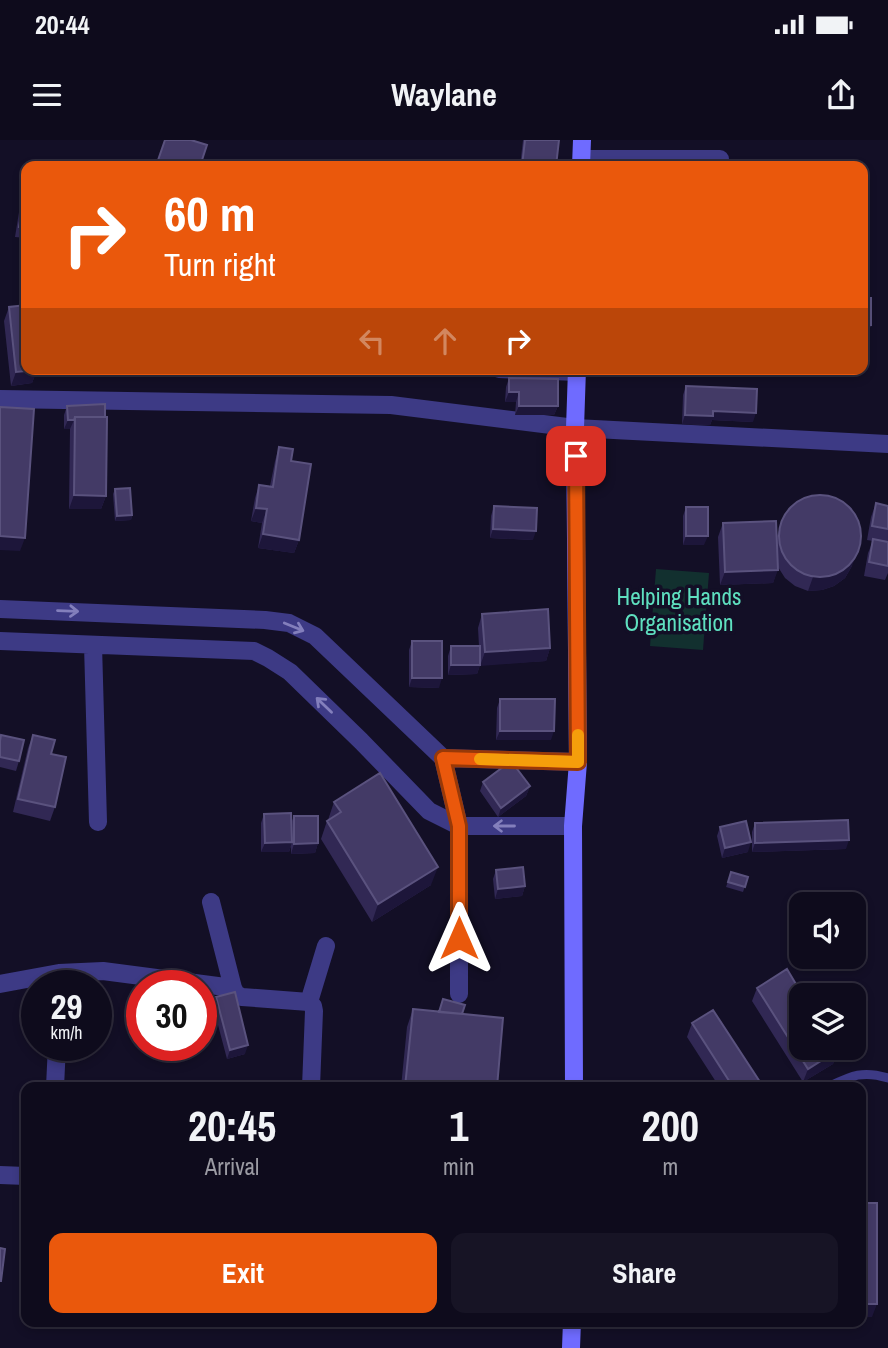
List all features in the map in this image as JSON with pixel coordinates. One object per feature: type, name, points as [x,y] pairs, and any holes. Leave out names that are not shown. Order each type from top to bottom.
[{"type":"main road","points":[[581,161],[582,140]]},
{"type":"main road","points":[[575,1082],[573,826],[578,762],[577,375]]},
{"type":"main road","points":[[571,1348],[572,1327]]},
{"type":"street","points":[[650,161],[720,159]]},
{"type":"street","points":[[0,399],[391,405],[575,428],[888,444]]},
{"type":"street","points":[[0,608],[265,620],[289,623],[315,636],[443,758],[459,826],[459,994]]},
{"type":"street","points":[[21,609],[22,642]]},
{"type":"street","points":[[0,641],[254,651],[290,672],[429,811],[459,826],[573,826]]},
{"type":"street","points":[[93,645],[98,822]]},
{"type":"street","points":[[443,758],[578,762]]},
{"type":"street","points":[[211,902],[236,994],[242,997],[309,1002],[313,1006],[311,1082]]},
{"type":"street","points":[[309,1002],[326,946]]},
{"type":"street","points":[[112,972],[233,988]]},
{"type":"street","points":[[0,984],[21,982]]},
{"type":"street","points":[[55,1082],[56,1061]]},
{"type":"street","points":[[0,1175],[21,1176]]},
{"type":"lane","points":[[840,1082],[859,1074],[888,1078]]},
{"type":"green space","name":"Helping Hands Organisation","points":[[656,569],[709,573],[703,650],[650,646]]},
{"type":"building","points":[[165,140],[191,140],[207,145],[202,161],[158,161]]},
{"type":"building","points":[[525,140],[559,140],[557,161],[523,161]]},
{"type":"building","points":[[868,298],[871,298],[871,325],[868,325]]},
{"type":"building","points":[[21,306],[21,372],[16,372],[9,307]]},
{"type":"building","points":[[509,378],[558,379],[558,406],[519,406],[519,392],[509,392]]},
{"type":"building","points":[[686,386],[757,389],[756,413],[713,411],[713,416],[685,415]]},
{"type":"building","points":[[105,404],[105,417],[75,417],[74,420],[68,420],[67,406]]},
{"type":"building","points":[[0,407],[34,409],[25,538],[0,536]]},
{"type":"building","points":[[75,417],[107,417],[106,496],[74,495]]},
{"type":"building","points":[[279,447],[293,449],[291,461],[311,464],[299,540],[263,534],[267,509],[256,508],[259,485],[273,487]]},
{"type":"building","points":[[130,488],[132,515],[117,516],[115,489]]},
{"type":"building","points":[[820,495],[836,498],[849,507],[858,520],[861,536],[858,552],[849,565],[836,574],[820,577],[804,574],[791,565],[782,552],[779,536],[782,520],[791,507],[804,498]]},
{"type":"building","points":[[876,503],[888,506],[888,529],[872,526]]},
{"type":"building","points":[[494,506],[537,508],[536,531],[493,529]]},
{"type":"building","points":[[686,507],[708,507],[708,536],[686,536]]},
{"type":"building","name":"Helping Hands Organisation","points":[[776,521],[778,570],[725,572],[723,523]]},
{"type":"building","points":[[873,539],[888,542],[888,566],[869,562]]},
{"type":"building","points":[[548,609],[550,648],[485,652],[482,614]]},
{"type":"building","points":[[412,641],[442,641],[442,678],[412,678]]},
{"type":"building","points":[[451,646],[480,646],[480,665],[451,665]]},
{"type":"building","points":[[500,699],[555,699],[554,731],[500,731]]},
{"type":"building","points":[[1,735],[24,740],[19,761],[0,757]]},
{"type":"building","points":[[33,735],[55,740],[51,754],[66,757],[55,807],[18,799]]},
{"type":"building","points":[[511,761],[530,786],[501,808],[483,782]]},
{"type":"building","points":[[380,773],[438,867],[378,904],[327,821],[341,812],[334,802]]},
{"type":"building","points":[[291,813],[292,842],[265,843],[264,814]]},
{"type":"building","points":[[294,816],[318,816],[318,843],[294,844]]},
{"type":"building","points":[[848,820],[849,840],[755,843],[755,823]]},
{"type":"building","points":[[746,821],[751,842],[725,848],[720,827]]},
{"type":"building","points":[[523,867],[525,886],[498,889],[496,870]]},
{"type":"building","points":[[731,872],[748,877],[745,887],[728,882]]},
{"type":"building","points":[[787,969],[795,983],[789,983],[789,1039],[757,988]]},
{"type":"building","points":[[235,992],[248,1045],[230,1050],[217,997]]},
{"type":"building","points":[[443,999],[465,1005],[462,1014],[439,1012]]},
{"type":"building","points":[[413,1009],[503,1018],[497,1082],[406,1082]]},
{"type":"building","points":[[713,1010],[760,1082],[730,1082],[692,1023]]},
{"type":"building","points":[[802,1060],[822,1060],[808,1069]]},
{"type":"building","points":[[866,1203],[877,1203],[877,1304],[866,1304]]},
{"type":"building","points":[[0,1248],[5,1249],[1,1281],[0,1281]]},
{"type":"slow traffic","points":[[480,759],[578,762],[578,735]]},
{"type":"route","points":[[459,938],[459,826],[443,758],[578,762],[576,456]]}]
